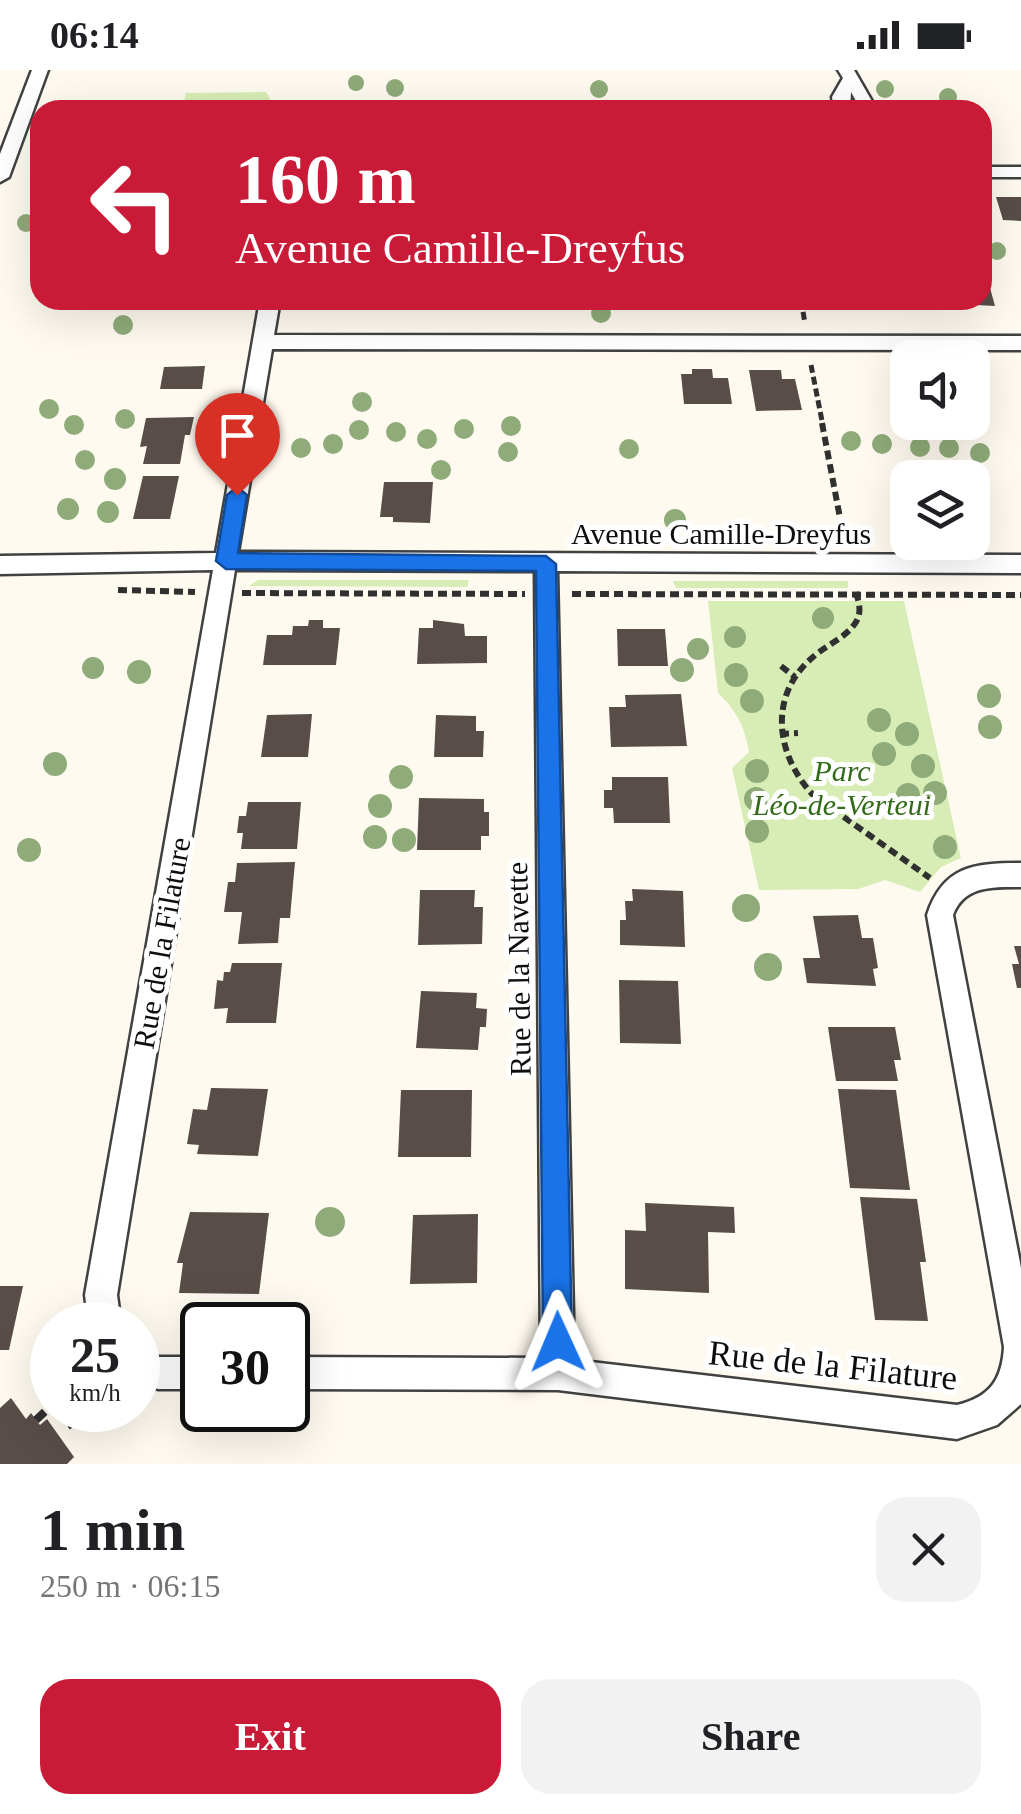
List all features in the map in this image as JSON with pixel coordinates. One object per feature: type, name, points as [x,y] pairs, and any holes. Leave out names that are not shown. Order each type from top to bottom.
[{"type":"street","points":[[0,177],[40,70]]},
{"type":"street","points":[[840,100],[848,76]]},
{"type":"street","points":[[848,76],[864,100]]},
{"type":"street","points":[[992,172],[1021,172]]},
{"type":"street","name":"Rue de la Filature","points":[[102,1302],[268,310]]},
{"type":"street","points":[[262,342],[1021,342]]},
{"type":"street","name":"Avenue Camille-Dreyfus","points":[[0,565],[226,561],[1021,564]]},
{"type":"street","name":"Rue de la Navette","points":[[546,564],[558,1374]]},
{"type":"street","name":"Rue de la Filature","points":[[310,1373],[558,1374],[957,1422],[976,1418],[1007,1400],[1017,1383],[1020,1347],[940,915],[942,901],[961,882],[994,875],[1021,875]]},
{"type":"path","points":[[802,310],[806,330]]},
{"type":"path","points":[[810,354],[846,548]]},
{"type":"path","points":[[241,593],[527,594]]},
{"type":"path","name":"Avenue Camille-Dreyfus","points":[[564,594],[1021,595]]},
{"type":"path","points":[[857,594],[860,613],[854,623],[820,650],[795,678],[782,708],[780,734],[798,778],[823,809],[898,852],[931,878]]},
{"type":"path","points":[[820,650],[831,659]]},
{"type":"path","points":[[781,666],[795,678]]},
{"type":"path","points":[[780,734],[798,733]]},
{"type":"green space","points":[[266,92],[270,100],[184,100],[186,93]]},
{"type":"green space","points":[[258,580],[469,580],[467,587],[249,586]]},
{"type":"green space","points":[[673,581],[848,581],[848,588],[676,588]]},
{"type":"green space","name":"Parc Léo-de-Verteui","points":[[708,601],[904,601],[961,858],[941,867],[920,892],[885,880],[858,889],[759,890],[732,768],[749,752],[739,720],[718,693]]},
{"type":"building","points":[[996,197],[1021,197],[1021,221],[1003,220]]},
{"type":"building","points":[[205,366],[202,389],[160,389],[164,367]]},
{"type":"building","points":[[692,369],[712,369],[713,378],[728,378],[732,404],[684,404],[681,374],[692,374]]},
{"type":"building","points":[[749,370],[781,370],[782,379],[795,379],[802,410],[756,411]]},
{"type":"building","points":[[194,417],[190,435],[185,435],[180,464],[143,464],[147,446],[140,447],[146,418]]},
{"type":"building","points":[[143,476],[179,476],[170,519],[133,519]]},
{"type":"building","points":[[384,482],[433,482],[430,523],[393,522],[393,517],[380,517]]},
{"type":"building","points":[[309,620],[323,620],[323,628],[340,628],[336,665],[263,665],[267,635],[292,635],[293,626],[308,626]]},
{"type":"building","points":[[433,620],[464,624],[465,636],[487,636],[487,663],[417,664],[419,628],[433,628]]},
{"type":"building","points":[[617,629],[665,629],[668,666],[618,666]]},
{"type":"building","points":[[681,694],[687,746],[611,747],[609,707],[626,707],[625,695]]},
{"type":"building","points":[[312,714],[308,757],[261,757],[267,715]]},
{"type":"building","points":[[436,715],[476,716],[476,731],[484,731],[483,757],[434,757]]},
{"type":"building","points":[[612,777],[668,777],[670,823],[614,823],[613,808],[604,808],[604,790],[612,790]]},
{"type":"building","points":[[419,798],[484,799],[484,812],[489,812],[489,836],[481,836],[481,850],[417,850]]},
{"type":"building","points":[[248,802],[301,802],[297,849],[241,849],[243,833],[237,833],[239,816],[246,816]]},
{"type":"building","points":[[295,862],[290,918],[280,918],[278,943],[238,944],[242,912],[224,912],[228,882],[235,882],[237,863]]},
{"type":"building","points":[[632,889],[683,891],[685,947],[620,945],[620,920],[626,920],[625,901],[633,901]]},
{"type":"building","points":[[420,890],[475,890],[474,907],[483,907],[482,944],[418,945]]},
{"type":"building","points":[[858,915],[862,938],[873,938],[878,968],[873,969],[876,986],[807,983],[803,958],[820,958],[813,916]]},
{"type":"building","points":[[1014,946],[1021,946],[1021,988],[1017,988],[1012,964],[1019,964]]},
{"type":"building","points":[[232,963],[282,963],[276,1023],[226,1023],[228,1008],[214,1009],[217,980],[223,981],[224,972],[230,972]]},
{"type":"building","points":[[619,980],[678,981],[681,1044],[620,1043]]},
{"type":"building","points":[[421,991],[477,993],[476,1008],[487,1009],[478,1050],[416,1048]]},
{"type":"building","points":[[828,1027],[895,1027],[901,1060],[894,1060],[898,1081],[836,1081]]},
{"type":"building","points":[[211,1088],[268,1089],[258,1156],[197,1154],[199,1145],[187,1144],[193,1109],[207,1110]]},
{"type":"building","points":[[838,1089],[896,1090],[910,1190],[850,1188]]},
{"type":"building","points":[[401,1090],[472,1090],[471,1157],[398,1157]]},
{"type":"building","points":[[860,1197],[917,1199],[926,1262],[920,1262],[928,1321],[875,1320]]},
{"type":"building","points":[[645,1203],[734,1207],[735,1233],[708,1232],[709,1293],[625,1289],[625,1230],[646,1231]]},
{"type":"building","points":[[190,1212],[269,1213],[259,1294],[179,1293],[183,1263],[177,1263]]},
{"type":"building","points":[[478,1214],[477,1283],[410,1284],[413,1215]]},
{"type":"building","points":[[0,1286],[23,1286],[9,1350],[0,1350]]},
{"type":"building","points":[[11,1398],[26,1419],[30,1414],[30,1432],[56,1432],[74,1457],[67,1464],[0,1464],[0,1408]]},
{"type":"route","points":[[237,495],[226,561],[546,564],[558,1342]]}]
